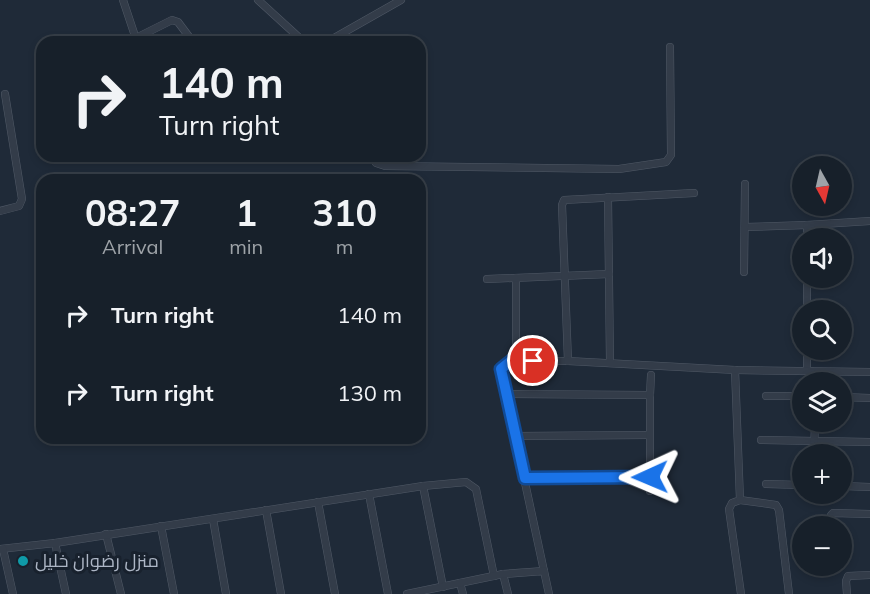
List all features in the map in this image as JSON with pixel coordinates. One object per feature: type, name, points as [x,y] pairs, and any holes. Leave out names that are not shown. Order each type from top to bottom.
[{"type":"street","points":[[123,0],[135,36]]},
{"type":"street","points":[[258,0],[297,36]]},
{"type":"street","points":[[338,36],[401,0]]},
{"type":"street","points":[[143,36],[172,20],[178,22],[188,36]]},
{"type":"street","points":[[375,162],[385,166],[619,169],[666,162],[671,155],[670,47]]},
{"type":"street","points":[[0,211],[19,206],[22,200],[5,94]]},
{"type":"street","points":[[744,272],[745,184]]},
{"type":"street","points":[[568,361],[563,202],[568,198],[694,193]]},
{"type":"street","points":[[608,197],[610,363]]},
{"type":"street","points":[[745,227],[870,221]]},
{"type":"street","points":[[487,279],[609,274]]},
{"type":"street","points":[[516,279],[516,361]]},
{"type":"street","points":[[807,360],[807,370]]},
{"type":"street","points":[[549,594],[501,369],[505,364],[516,361],[568,361],[735,370],[870,372]]},
{"type":"street","points":[[735,370],[740,500]]},
{"type":"street","points":[[650,491],[651,375]]},
{"type":"street","points":[[506,394],[650,395]]},
{"type":"street","points":[[766,396],[792,396]]},
{"type":"street","points":[[852,397],[870,398]]},
{"type":"street","points":[[814,432],[814,441]]},
{"type":"street","points":[[515,436],[649,435]]},
{"type":"street","points":[[761,440],[870,442]]},
{"type":"street","points":[[525,478],[650,477]]},
{"type":"street","points":[[13,594],[1,549],[55,543],[423,486],[466,482],[476,489],[494,576]]},
{"type":"street","points":[[766,484],[792,485]]},
{"type":"street","points":[[423,486],[443,587]]},
{"type":"street","points":[[852,486],[870,487]]},
{"type":"street","points":[[369,494],[388,594]]},
{"type":"street","points":[[741,594],[729,509],[735,501],[740,500],[777,505],[789,594]]},
{"type":"street","points":[[318,502],[335,594]]},
{"type":"street","points":[[266,510],[281,594]]},
{"type":"street","points":[[831,516],[834,513],[870,514]]},
{"type":"street","points":[[213,519],[226,594]]},
{"type":"street","points":[[161,526],[174,594]]},
{"type":"street","points":[[106,534],[121,594]]},
{"type":"street","points":[[55,543],[66,594]]},
{"type":"street","points":[[412,594],[503,574],[544,571]]},
{"type":"street","points":[[503,574],[508,594]]},
{"type":"street","points":[[848,594],[846,582],[848,576],[870,575]]},
{"type":"street","points":[[460,583],[463,594]]},
{"type":"place","name":"منزل رضوان خليل","points":[[23,561]]},
{"type":"route","points":[[533,361],[511,361],[501,369],[525,478],[650,477]]}]
